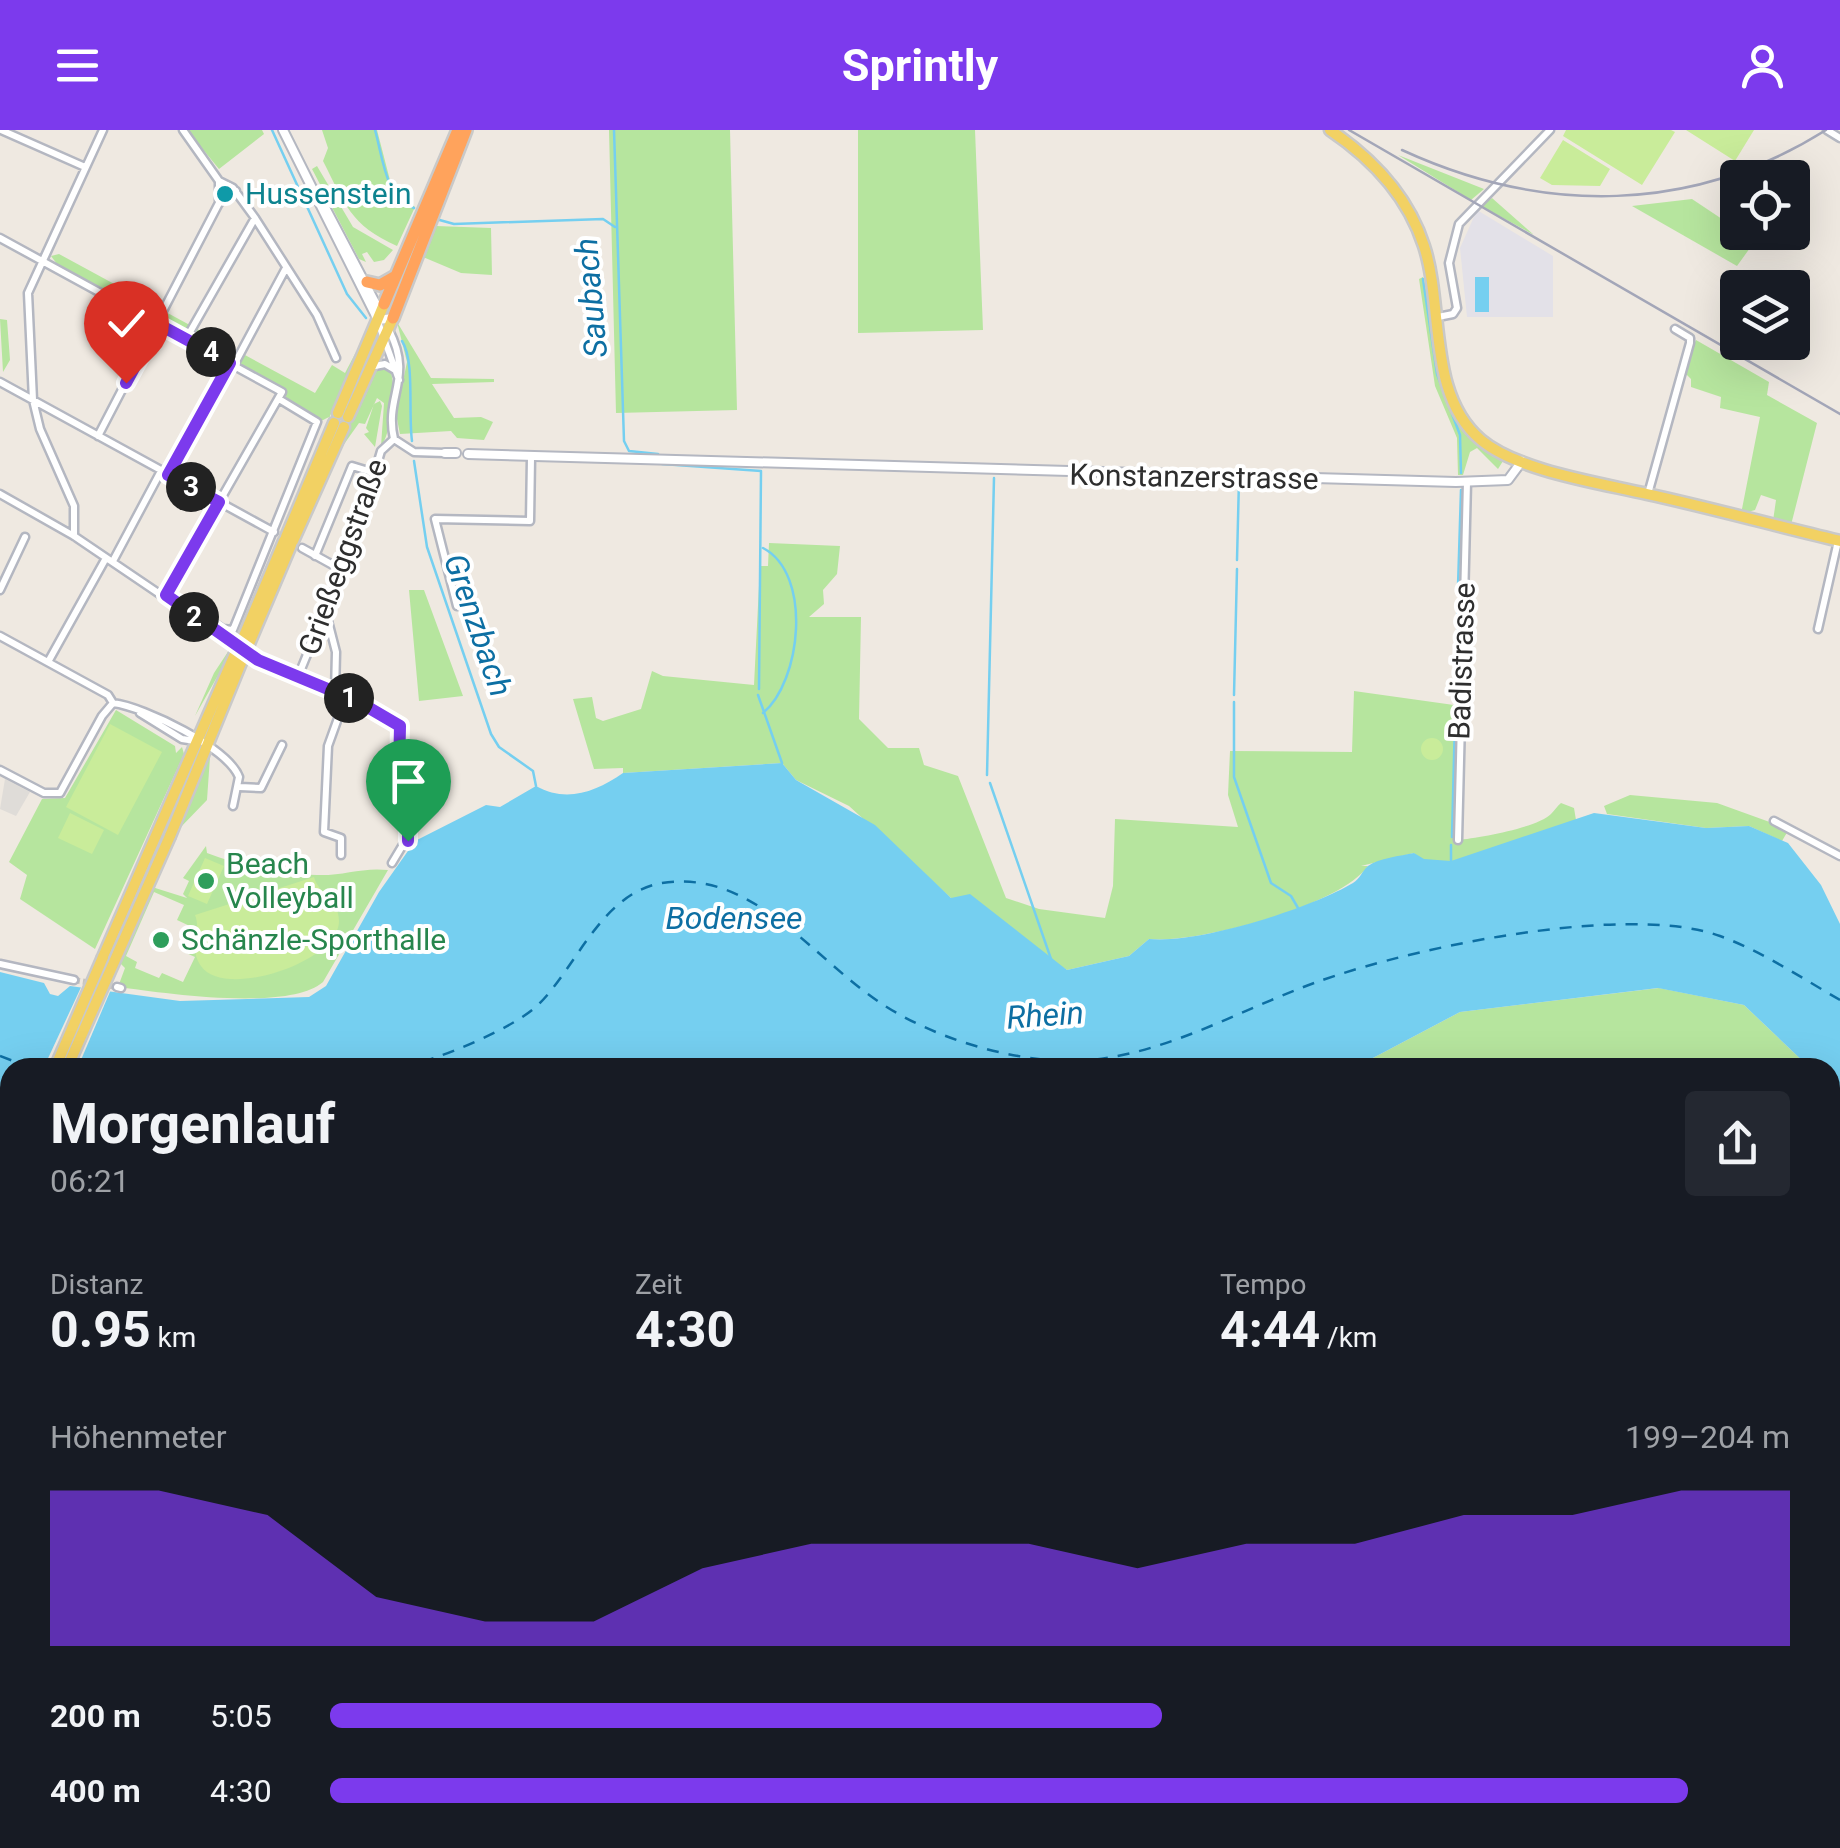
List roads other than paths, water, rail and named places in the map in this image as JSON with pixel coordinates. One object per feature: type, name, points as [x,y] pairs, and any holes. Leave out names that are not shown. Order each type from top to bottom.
[{"type":"highway","points":[[386,323],[397,274],[458,130]]},
{"type":"highway","points":[[386,323],[466,130]]},
{"type":"highway","points":[[366,282],[380,284],[397,274]]},
{"type":"main road","points":[[1330,130],[1376,166],[1407,208],[1424,246],[1448,384],[1460,415],[1482,441],[1522,461],[1839,541]]},
{"type":"main road","points":[[244,644],[341,420],[370,336],[386,323]]},
{"type":"main road","points":[[341,420],[370,368],[386,323]]},
{"type":"main road","points":[[59,1058],[239,656]]},
{"type":"main road","points":[[71,1058],[170,836],[200,744]]},
{"type":"street","points":[[1,130],[85,167]]},
{"type":"street","points":[[74,536],[74,506],[40,429],[33,400],[28,293],[103,130]]},
{"type":"street","points":[[183,130],[219,181],[236,192],[255,218],[287,267],[336,358]]},
{"type":"street","points":[[283,130],[366,282],[402,364],[392,420],[394,438],[414,452],[456,453]]},
{"type":"street","points":[[1438,317],[1452,314],[1457,308],[1450,249],[1466,212],[1550,130]]},
{"type":"street","points":[[1827,130],[1840,138]]},
{"type":"street","points":[[98,436],[219,202],[219,181]]},
{"type":"street","points":[[314,189],[367,302],[386,323],[399,382]]},
{"type":"street","points":[[219,202],[236,192]]},
{"type":"street","points":[[186,338],[255,218]]},
{"type":"street","points":[[0,238],[282,392],[166,595]]},
{"type":"street","points":[[48,662],[232,364],[287,267]]},
{"type":"street","points":[[367,302],[370,336]]},
{"type":"street","points":[[1648,494],[1690,344],[1690,338],[1675,330]]},
{"type":"street","points":[[370,368],[385,364],[396,370]]},
{"type":"street","points":[[0,382],[274,532]]},
{"type":"street","points":[[187,612],[193,610],[223,629],[233,630],[317,422],[278,400]]},
{"type":"street","name":"Grießeggstraße","points":[[297,680],[326,613],[381,451],[394,438]]},
{"type":"street","name":"Konstanzerstrasse","points":[[468,454],[1468,482],[1508,480],[1522,461]]},
{"type":"street","points":[[457,606],[436,520],[530,521],[530,458]]},
{"type":"street","points":[[315,556],[352,466],[375,473]]},
{"type":"street","name":"Badistrasse","points":[[1458,840],[1468,482]]},
{"type":"street","points":[[0,494],[166,595],[258,660],[297,680],[346,696],[402,729],[399,772],[410,833],[392,863]]},
{"type":"street","points":[[0,590],[25,537]]},
{"type":"street","points":[[1818,629],[1839,541]]},
{"type":"street","points":[[291,542],[340,569]]},
{"type":"street","points":[[326,613],[336,652],[335,693]]},
{"type":"street","points":[[0,636],[108,695],[113,703],[188,732],[232,764],[240,787],[233,806]]},
{"type":"street","points":[[341,855],[341,838],[324,832],[328,746],[346,696]]},
{"type":"street","points":[[0,770],[44,793],[60,792],[113,703]]},
{"type":"street","points":[[240,787],[261,788],[282,745]]},
{"type":"street","points":[[1774,821],[1840,856]]},
{"type":"street","points":[[0,964],[74,980]]},
{"type":"water","points":[[1475,277],[1489,277],[1489,312],[1475,312]]},
{"type":"water","name":"Bodensee","points":[[782,763],[796,780],[875,825],[951,898],[970,894],[1067,970],[1129,956],[1149,939],[1195,936],[1282,913],[1353,883],[1368,866],[1384,859],[1414,853],[1424,859],[1451,861],[1594,813],[1706,828],[1749,826],[1788,843],[1821,885],[1840,924],[1840,1058],[1800,1058],[1744,1005],[1658,988],[1460,1012],[1373,1058],[0,1058],[0,972],[44,983],[50,994],[58,996],[70,986],[180,1001],[309,997],[326,986],[379,892],[415,841],[486,805],[500,807],[536,786],[558,794],[581,793],[623,773]]},
{"type":"waterway","name":"Grenzbach","points":[[272,130],[347,294],[366,318]]},
{"type":"waterway","name":"Saubach","points":[[375,130],[391,186],[404,203],[414,208]]},
{"type":"waterway","name":"Saubach","points":[[614,130],[624,441],[629,451],[658,454]]},
{"type":"waterway","name":"Saubach","points":[[436,219],[454,224],[603,219],[615,227]]},
{"type":"waterway","points":[[1423,279],[1437,374],[1460,435],[1461,473]]},
{"type":"waterway","name":"Grenzbach","points":[[402,341],[410,374],[412,441]]},
{"type":"waterway","name":"Grenzbach","points":[[414,461],[427,547],[491,734],[499,747],[533,771],[536,786]]},
{"type":"waterway","name":"Saubach","points":[[662,464],[761,471],[759,689]]},
{"type":"waterway","points":[[987,775],[994,478]]},
{"type":"waterway","points":[[1237,560],[1239,480]]},
{"type":"waterway","points":[[1458,587],[1461,490]]},
{"type":"waterway","points":[[763,548],[779,561],[789,580],[796,629],[786,678],[763,713]]},
{"type":"waterway","points":[[1234,695],[1237,569]]},
{"type":"waterway","points":[[1452,837],[1458,600]]},
{"type":"waterway","name":"Saubach","points":[[758,695],[782,763]]},
{"type":"waterway","points":[[1234,702],[1234,777],[1271,883],[1291,896],[1298,908]]},
{"type":"waterway","points":[[990,783],[1051,959]]},
{"type":"waterway","points":[[1451,845],[1451,861]]},
{"type":"tunnel","points":[[74,980],[117,987]]},
{"type":"railway","points":[[1349,130],[1840,414]]},
{"type":"railway","points":[[1402,150],[1455,171],[1509,186],[1617,196],[1671,190],[1723,178],[1775,158],[1826,130]]},
{"type":"place","name":"Hussenstein","points":[[225,194]]},
{"type":"place","name":"Beach Volleyball","points":[[206,881]]},
{"type":"place","name":"Schänzle-Sporthalle","points":[[161,940]]},
{"type":"water label","name":"Rhein","points":[[1045,1015]]}]
